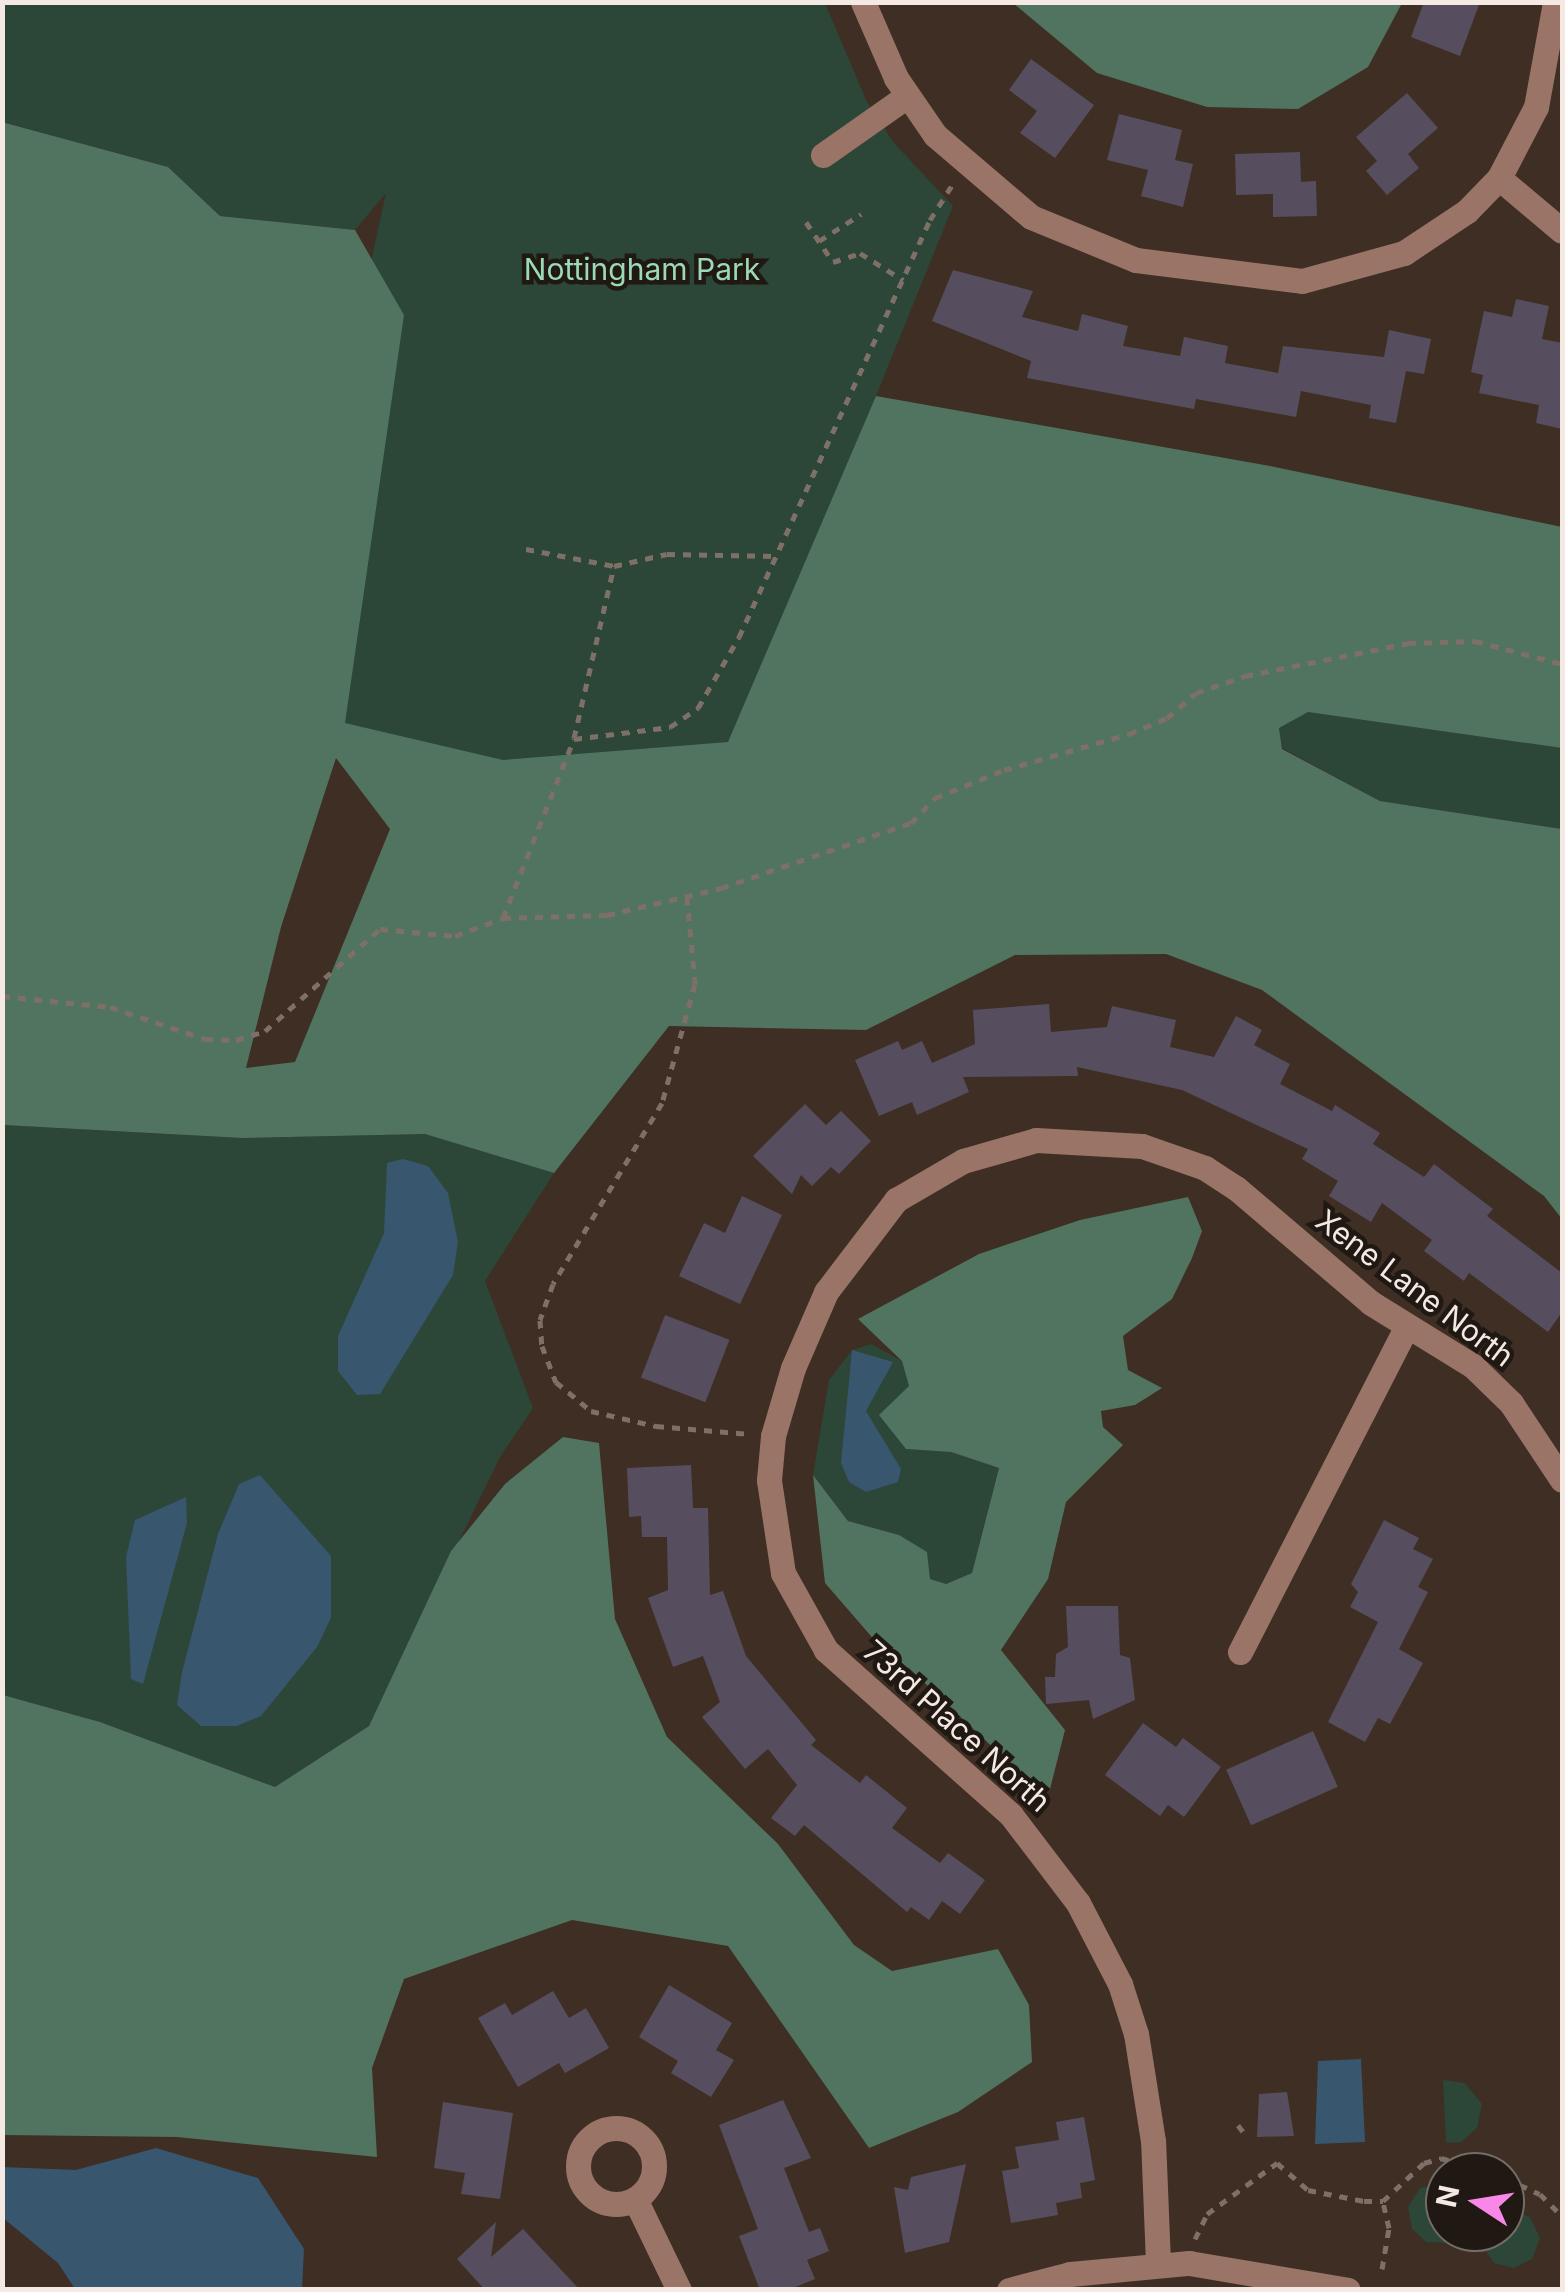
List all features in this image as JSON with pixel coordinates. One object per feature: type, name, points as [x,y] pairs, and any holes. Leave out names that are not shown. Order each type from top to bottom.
[{"type":"street","points":[[863,2],[907,96],[967,166],[1031,216],[1096,248],[1182,270],[1302,281],[1404,253],[1467,210],[1499,178],[1536,108],[1555,2]]},
{"type":"street","points":[[823,155],[907,96]]},
{"type":"street","points":[[1499,178],[1562,231]]},
{"type":"street","name":"Xene Lane North","points":[[896,1200],[930,1177],[998,1148],[1080,1138],[1142,1146],[1205,1168],[1236,1188],[1406,1326],[1472,1366],[1511,1404],[1562,1480]]},
{"type":"street","name":"73rd Place North","points":[[896,1200],[826,1292],[793,1368],[774,1436],[773,1524],[784,1573],[810,1625],[858,1685],[1034,1838],[1078,1903],[1120,1984],[1147,2089],[1158,2263]]},
{"type":"street","points":[[1240,1652],[1406,1326]]},
{"type":"street","points":[[635,2199],[679,2290]]},
{"type":"street","points":[[1009,2290],[1158,2263],[1232,2268],[1348,2290]]},
{"type":"path","points":[[574,739],[670,727],[688,718],[739,636],[930,220],[967,166]]},
{"type":"path","points":[[818,240],[861,214]]},
{"type":"path","points":[[806,222],[834,262],[860,252],[903,280]]},
{"type":"path","points":[[526,549],[614,566],[667,554],[777,556]]},
{"type":"path","points":[[503,918],[574,739],[614,566]]},
{"type":"path","points":[[2,996],[110,1007],[205,1038],[236,1040],[278,1021],[367,934],[397,926],[456,936],[503,918],[608,916],[687,897],[911,823],[934,798],[1004,770],[1129,734],[1167,718],[1196,692],[1245,676],[1408,643],[1475,642],[1562,664]]},
{"type":"path","points":[[687,897],[695,984],[662,1103],[553,1284],[540,1320],[542,1346],[556,1382],[591,1411],[656,1426],[774,1436]]},
{"type":"path","points":[[1238,2124],[1247,2137]]},
{"type":"path","points":[[1195,2240],[1207,2214],[1277,2163],[1320,2195],[1382,2201],[1425,2163]]},
{"type":"path","points":[[1525,2187],[1540,2194],[1562,2216]]},
{"type":"path","points":[[1382,2201],[1389,2228],[1382,2269]]},
{"type":"green space","name":"Nottingham Park","points":[[2,3],[825,3],[867,102],[894,143],[953,206],[876,396],[795,839],[268,733],[386,193],[355,230],[220,216],[168,167],[3,122]]},
{"type":"green space","points":[[1013,3],[1402,3],[1368,67],[1298,109],[1207,107],[1097,73]]},
{"type":"green space","points":[[2,122],[168,167],[220,216],[355,230],[404,315],[345,723],[503,760],[728,742],[876,396],[1270,466],[1562,527],[1562,748],[1308,712],[1279,728],[1282,749],[1380,801],[1562,829],[1562,1219],[1544,1196],[1262,990],[1166,954],[1015,955],[866,1030],[669,1026],[554,1173],[425,1134],[242,1138],[3,1125]],"holes":[[[336,758],[390,829],[295,1062],[246,1068],[281,927]]]},
{"type":"green space","points":[[1308,712],[1430,724],[1562,748],[1562,829],[1380,801],[1282,748],[1279,727]]},
{"type":"green space","points":[[2,1125],[242,1138],[425,1134],[554,1173],[485,1281],[533,1408],[500,1457],[369,1726],[275,1787],[100,1722],[3,1695]]},
{"type":"green space","points":[[1188,1197],[1202,1231],[1192,1258],[1172,1299],[1123,1336],[1128,1370],[1162,1388],[1135,1405],[1101,1411],[1103,1427],[1123,1445],[1066,1502],[1048,1579],[1001,1650],[1065,1730],[1050,1789],[1025,1778],[910,1669],[890,1658],[825,1583],[813,1475],[848,1521],[899,1535],[927,1552],[930,1579],[946,1584],[972,1573],[999,1468],[951,1452],[906,1449],[879,1415],[909,1386],[902,1361],[858,1319],[979,1254],[1080,1220]]},
{"type":"green space","points":[[871,1344],[902,1361],[910,1386],[906,1449],[951,1452],[999,1468],[972,1573],[945,1584],[930,1579],[899,1535],[848,1521],[813,1475],[829,1380],[852,1350]]},
{"type":"green space","points":[[563,1437],[599,1443],[615,1619],[667,1737],[778,1844],[854,1945],[892,1971],[998,1949],[1029,2005],[1032,2062],[958,2112],[869,2148],[728,1946],[572,1920],[404,1979],[372,2068],[377,2157],[177,2137],[3,2135],[3,1695],[100,1722],[275,1787],[369,1726],[451,1551],[505,1484]]},
{"type":"green space","points":[[1443,2080],[1465,2083],[1482,2104],[1477,2128],[1461,2142],[1446,2143]]},
{"type":"green space","points":[[1425,2187],[1425,2241],[1412,2229],[1408,2207],[1420,2188]]},
{"type":"green space","points":[[1525,2215],[1530,2217],[1540,2238],[1532,2259],[1514,2268],[1494,2263],[1487,2252],[1525,2252]]},
{"type":"water","points":[[403,1159],[428,1166],[448,1193],[458,1242],[453,1275],[380,1394],[357,1395],[338,1371],[338,1336],[384,1233],[387,1163]]},
{"type":"water","points":[[852,1350],[893,1362],[866,1411],[901,1469],[898,1482],[866,1492],[849,1482],[841,1463]]},
{"type":"water","points":[[260,1475],[331,1556],[331,1618],[317,1647],[261,1716],[237,1726],[201,1726],[177,1705],[182,1672],[218,1534],[239,1484]]},
{"type":"water","points":[[186,1497],[187,1523],[143,1684],[131,1679],[126,1557],[135,1520]]},
{"type":"water","points":[[1361,2059],[1365,2142],[1315,2144],[1318,2061]]},
{"type":"water","points":[[156,2148],[258,2178],[304,2249],[302,2289],[75,2289],[58,2263],[3,2218],[3,2167],[76,2170]]},
{"type":"building","points":[[1424,2],[1480,2],[1460,56],[1411,37]]},
{"type":"building","points":[[1031,59],[1094,105],[1055,158],[1020,133],[1037,111],[1009,90]]},
{"type":"building","points":[[1407,93],[1438,128],[1408,154],[1419,168],[1387,195],[1366,171],[1377,161],[1356,137]]},
{"type":"building","points":[[1119,114],[1182,130],[1175,160],[1193,164],[1183,207],[1141,196],[1148,170],[1107,160]]},
{"type":"building","points":[[1300,152],[1301,182],[1316,181],[1317,216],[1273,217],[1273,194],[1236,195],[1235,154]]},
{"type":"building","points":[[953,270],[1033,291],[1022,317],[1078,331],[1082,314],[1128,326],[1123,346],[1180,356],[1184,337],[1228,346],[1225,363],[1278,373],[1283,346],[1384,357],[1389,330],[1431,339],[1424,374],[1406,371],[1396,423],[1369,418],[1371,405],[1301,391],[1296,417],[1196,399],[1194,409],[1027,378],[1031,361],[932,321]]},
{"type":"building","points":[[1516,299],[1549,306],[1542,339],[1562,343],[1562,429],[1536,423],[1539,405],[1479,393],[1483,375],[1471,372],[1484,311],[1512,317]]},
{"type":"building","points":[[1049,1004],[1051,1032],[1107,1027],[1112,1006],[1176,1020],[1170,1047],[1214,1057],[1236,1016],[1262,1030],[1254,1045],[1290,1064],[1280,1084],[1332,1111],[1335,1105],[1380,1133],[1373,1144],[1424,1177],[1434,1164],[1493,1209],[1487,1216],[1562,1273],[1562,1312],[1548,1332],[1469,1273],[1464,1281],[1424,1251],[1432,1240],[1382,1203],[1371,1222],[1329,1196],[1338,1181],[1302,1159],[1308,1149],[1182,1090],[1077,1067],[1078,1076],[963,1077],[969,1092],[917,1115],[912,1102],[879,1116],[855,1060],[898,1041],[902,1050],[922,1041],[932,1063],[975,1044],[973,1010]]},
{"type":"building","points":[[805,1104],[826,1125],[841,1111],[871,1141],[839,1174],[831,1167],[812,1186],[801,1175],[792,1194],[753,1156]]},
{"type":"building","points":[[742,1196],[782,1215],[740,1304],[679,1276],[704,1223],[725,1233]]},
{"type":"building","points":[[665,1315],[729,1340],[705,1402],[641,1378]]},
{"type":"building","points":[[691,1465],[693,1508],[708,1508],[710,1595],[723,1591],[746,1656],[816,1740],[811,1745],[860,1783],[866,1775],[907,1808],[892,1828],[940,1863],[948,1853],[985,1880],[960,1914],[942,1901],[929,1920],[911,1907],[907,1912],[804,1825],[795,1836],[771,1818],[797,1785],[768,1749],[745,1769],[702,1717],[720,1702],[703,1656],[673,1667],[648,1598],[668,1590],[667,1537],[642,1537],[641,1516],[629,1517],[627,1468]]},
{"type":"building","points":[[1384,1520],[1419,1538],[1413,1549],[1433,1559],[1418,1587],[1428,1592],[1399,1649],[1423,1663],[1390,1724],[1378,1718],[1365,1742],[1328,1722],[1378,1622],[1350,1607],[1358,1592],[1351,1584]]},
{"type":"building","points":[[1066,1606],[1118,1606],[1120,1655],[1130,1658],[1135,1700],[1093,1719],[1089,1700],[1046,1704],[1045,1677],[1055,1677],[1056,1654],[1068,1647]]},
{"type":"building","points":[[1143,1723],[1176,1747],[1183,1738],[1221,1767],[1184,1817],[1168,1805],[1160,1816],[1105,1775]]},
{"type":"building","points":[[1313,1731],[1338,1787],[1251,1825],[1226,1770]]},
{"type":"building","points":[[669,1985],[732,2023],[716,2050],[734,2060],[711,2097],[671,2073],[678,2061],[639,2037]]},
{"type":"building","points":[[553,1991],[569,2018],[586,2008],[609,2048],[565,2073],[559,2063],[518,2087],[478,2018],[505,2003],[512,2015]]},
{"type":"building","points":[[1287,2092],[1294,2136],[1257,2137],[1259,2094]]},
{"type":"building","points":[[783,2100],[811,2158],[784,2168],[809,2232],[820,2228],[829,2251],[807,2260],[815,2279],[788,2290],[760,2290],[739,2236],[758,2229],[719,2125]]},
{"type":"building","points":[[443,2102],[513,2113],[500,2199],[461,2194],[465,2173],[434,2168]]},
{"type":"building","points":[[1084,2117],[1095,2180],[1080,2183],[1082,2198],[1056,2203],[1058,2215],[1011,2223],[1002,2171],[1019,2168],[1015,2147],[1059,2140],[1056,2122]]},
{"type":"building","points":[[966,2164],[949,2242],[905,2253],[894,2187],[908,2190],[911,2177]]},
{"type":"building","points":[[496,2222],[491,2257],[523,2229],[580,2290],[485,2290],[457,2259]]}]
